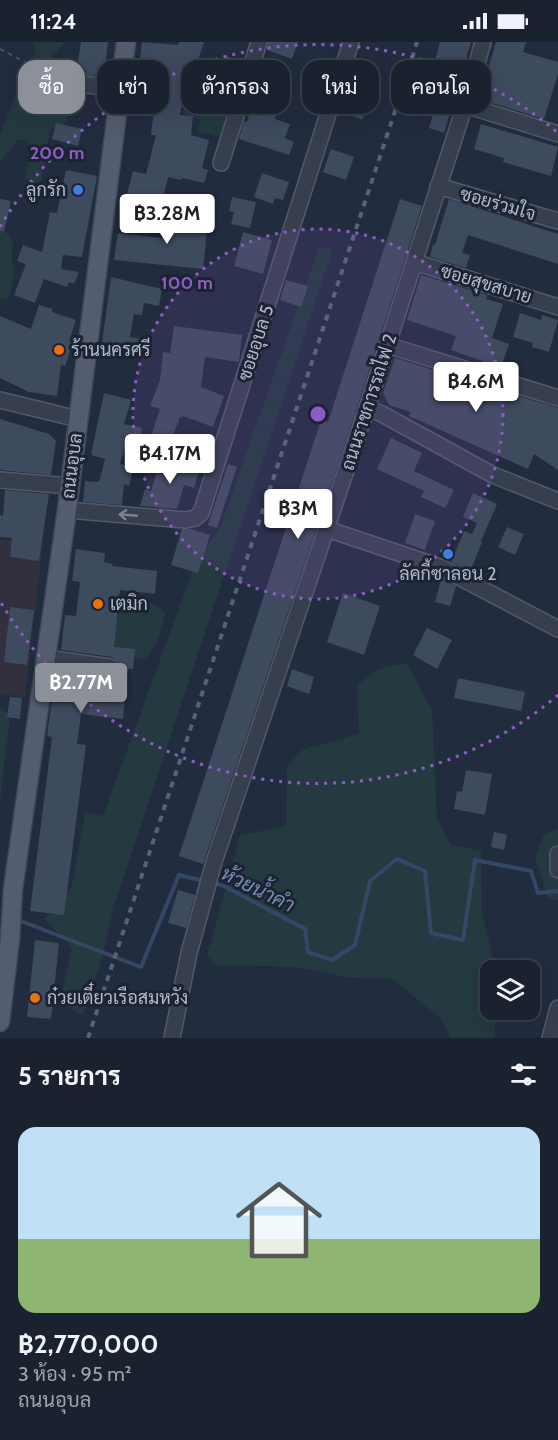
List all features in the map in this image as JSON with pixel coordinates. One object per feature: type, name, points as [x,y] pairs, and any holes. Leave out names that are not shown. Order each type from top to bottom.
[{"type":"main road","name":"ถนนอุบล","points":[[124,60],[126,42]]},
{"type":"main road","name":"ถนนอุบล","points":[[5,932],[67,510],[117,114]]},
{"type":"main road","points":[[0,1022],[5,932]]},
{"type":"street","points":[[221,163],[259,42]]},
{"type":"street","name":"ซอยอุบล 5","points":[[67,510],[186,520],[195,519],[201,513],[351,42]]},
{"type":"street","name":"ถนนราชการรถไฟ 2","points":[[478,60],[483,42]]},
{"type":"street","points":[[491,113],[558,134]]},
{"type":"street","name":"ถนนราชการรถไฟ 2","points":[[172,1038],[189,953],[214,862],[327,529],[462,114]]},
{"type":"street","name":"ซอยร่วมใจ","points":[[438,186],[558,221]]},
{"type":"street","name":"ซอยสุขสบาย","points":[[414,262],[558,307]]},
{"type":"street","points":[[387,345],[558,398]]},
{"type":"street","points":[[0,400],[78,419]]},
{"type":"street","points":[[367,408],[493,475],[558,501]]},
{"type":"street","points":[[0,480],[70,486]]},
{"type":"street","points":[[327,529],[440,567],[558,629]]},
{"type":"street","points":[[45,658],[110,667]]},
{"type":"street","points":[[558,854],[558,870]]},
{"type":"street","points":[[550,1038],[558,1008]]},
{"type":"path","points":[[0,49],[22,60]]},
{"type":"shaded area","points":[[0,539],[43,543],[25,697],[0,694]]},
{"type":"green space","points":[[32,42],[65,42],[50,60],[32,60],[35,53]]},
{"type":"green space","points":[[18,88],[18,114],[66,114],[68,121],[52,128],[49,133],[42,179],[33,185],[25,177],[30,152],[28,142],[18,140],[0,162],[0,136]]},
{"type":"green space","points":[[183,114],[230,114],[222,138],[197,131],[200,120]]},
{"type":"green space","points":[[0,231],[7,233],[13,243],[12,261],[15,272],[9,298],[0,300]]},
{"type":"green space","points":[[319,247],[332,250],[114,906],[99,968],[83,1015],[60,1002],[72,948],[45,919],[72,886],[85,812],[103,816],[198,556],[219,531]]},
{"type":"green space","points":[[128,598],[148,602],[165,613],[156,644],[144,659],[138,659],[114,647],[115,618]]},
{"type":"green space","points":[[406,663],[432,709],[437,818],[451,845],[481,851],[482,913],[494,960],[480,960],[480,1020],[496,1020],[494,1038],[450,1038],[442,1020],[393,979],[351,978],[295,967],[217,965],[207,956],[240,836],[286,825],[287,766],[302,750],[359,734],[357,686],[378,669]]},
{"type":"green space","points":[[0,706],[10,716],[0,802]]},
{"type":"green space","points":[[558,828],[558,901],[548,898],[535,858],[544,835]]},
{"type":"building","points":[[81,42],[108,42],[106,60],[97,60],[97,77],[85,75],[85,60],[78,60]]},
{"type":"building","points":[[142,42],[178,45],[179,42],[204,42],[198,60],[181,60],[180,115],[193,116],[191,135],[209,140],[202,168],[208,170],[204,183],[168,177],[162,203],[127,194],[133,171],[146,174],[156,135],[151,135],[154,114],[169,114],[169,60],[140,60]]},
{"type":"building","points":[[268,42],[298,42],[292,59],[267,50]]},
{"type":"building","points":[[440,42],[471,42],[466,60],[435,60]]},
{"type":"building","points":[[496,42],[526,42],[523,52],[558,62],[558,74],[544,119],[491,103],[491,60]]},
{"type":"building","points":[[226,56],[237,60],[225,60]]},
{"type":"building","points":[[250,114],[277,114],[275,119],[290,124],[285,138],[294,142],[289,155],[239,139],[244,121],[247,122]]},
{"type":"building","points":[[351,114],[364,114],[362,120]]},
{"type":"building","points":[[433,114],[450,114],[444,133],[429,128]]},
{"type":"building","points":[[56,123],[82,129],[78,146],[52,139]]},
{"type":"building","points":[[481,124],[558,147],[551,176],[503,162],[504,158],[474,149]]},
{"type":"building","points":[[331,149],[354,157],[346,180],[323,172]]},
{"type":"building","points":[[66,170],[97,176],[82,257],[63,255],[61,269],[79,272],[74,284],[69,282],[67,287],[44,279],[35,303],[14,295],[26,264],[17,261],[23,245],[42,252],[50,212],[57,213]]},
{"type":"building","points":[[262,173],[289,182],[283,200],[275,198],[273,204],[254,197]]},
{"type":"building","points":[[232,197],[256,202],[250,228],[231,224],[234,212],[229,211]]},
{"type":"building","points":[[0,199],[11,201],[4,232],[0,231]]},
{"type":"building","points":[[400,199],[422,206],[353,420],[203,864],[179,856],[321,420],[328,422]]},
{"type":"building","points":[[449,199],[558,234],[558,264],[468,235],[462,253],[470,255],[466,268],[430,257]]},
{"type":"building","points":[[164,217],[208,221],[203,269],[114,260],[118,233],[162,238]]},
{"type":"building","points":[[243,232],[272,240],[263,274],[234,266]]},
{"type":"building","points":[[421,275],[487,295],[486,299],[503,304],[492,338],[509,344],[500,370],[482,364],[483,361],[451,350],[456,336],[407,320]]},
{"type":"building","points":[[111,277],[162,289],[159,306],[144,303],[142,315],[134,314],[130,337],[153,341],[150,359],[101,350]]},
{"type":"building","points":[[286,280],[308,286],[301,307],[280,300]]},
{"type":"building","points":[[39,305],[76,320],[69,341],[73,342],[65,366],[61,365],[57,396],[29,392],[0,378],[0,316],[31,329]]},
{"type":"building","points":[[520,313],[541,320],[542,315],[558,320],[549,352],[532,347],[533,343],[513,337]]},
{"type":"building","points":[[174,326],[242,335],[239,362],[205,357],[201,387],[224,396],[213,427],[183,416],[183,418],[180,417],[170,443],[151,436],[160,409],[150,406],[160,380],[163,352],[170,353]]},
{"type":"building","points":[[395,358],[558,408],[558,470],[534,454],[528,469],[409,416],[411,412],[389,405],[383,393]]},
{"type":"building","points":[[104,393],[131,400],[124,424],[142,428],[138,444],[127,441],[120,464],[134,467],[129,486],[124,484],[122,505],[83,502],[85,481],[99,482],[105,459],[91,455]]},
{"type":"building","points":[[0,419],[49,434],[56,441],[51,475],[0,470]]},
{"type":"building","points":[[391,438],[422,453],[414,471],[454,490],[445,508],[421,497],[424,491],[377,469]]},
{"type":"building","points":[[160,460],[180,466],[181,462],[200,468],[194,488],[184,485],[177,509],[140,506],[145,489],[151,491]]},
{"type":"building","points":[[228,464],[237,467],[217,528],[208,525]]},
{"type":"building","points":[[5,490],[49,494],[39,561],[10,557],[12,538],[0,537],[0,515],[3,516]]},
{"type":"building","points":[[473,493],[497,504],[470,572],[451,562],[464,531],[472,534],[477,523],[463,517]]},
{"type":"building","points":[[415,514],[435,521],[425,550],[405,543]]},
{"type":"building","points":[[507,527],[524,534],[515,555],[498,547]]},
{"type":"building","points":[[182,529],[191,529],[210,535],[198,573],[171,565]]},
{"type":"building","points":[[76,549],[105,553],[104,562],[112,566],[157,571],[155,594],[120,590],[114,647],[135,649],[133,669],[128,669],[123,719],[81,714],[77,744],[86,745],[64,915],[30,911],[52,737],[47,736],[56,669],[109,677],[117,673],[120,668],[119,663],[112,657],[61,650],[65,615],[76,616],[80,582],[72,581]]},
{"type":"building","points":[[441,579],[456,586],[450,606],[435,602]]},
{"type":"building","points":[[343,593],[380,606],[364,655],[327,642]]},
{"type":"building","points":[[10,607],[34,610],[27,665],[4,662]]},
{"type":"building","points":[[427,628],[452,640],[437,669],[413,655]]},
{"type":"building","points":[[292,669],[314,677],[309,694],[287,686]]},
{"type":"building","points":[[458,678],[525,692],[521,711],[454,698]]},
{"type":"building","points":[[10,697],[22,698],[20,719],[7,717]]},
{"type":"building","points":[[466,770],[492,774],[485,815],[454,809],[457,791],[462,792]]},
{"type":"building","points":[[494,832],[507,835],[504,850],[491,847]]},
{"type":"building","points":[[178,890],[195,895],[186,928],[168,923]]},
{"type":"building","points":[[35,940],[59,943],[51,1019],[27,1017]]},
{"type":"waterway","name":"ห้วยน้ำคำ","points":[[211,883],[224,886],[305,929],[308,952],[332,960],[355,945],[370,881],[397,859],[425,871],[431,933],[463,940],[475,860],[531,871],[538,893],[558,891]]},
{"type":"waterway","name":"ห้วยน้ำคำ","points":[[18,920],[141,967],[179,875],[204,881]]},
{"type":"railway","points":[[88,1038],[417,42]]},
{"type":"place","name":"ลูกรัก","points":[[78,190]]},
{"type":"place","name":"ร้านนครศรี","points":[[59,350]]},
{"type":"place","name":"ลัคกี้ซาลอน 2","points":[[448,554]]},
{"type":"place","name":"เตมิก","points":[[98,604]]},
{"type":"place","name":"ก๋วยเตี๋ยวเรือสมหวัง","points":[[35,998]]}]
